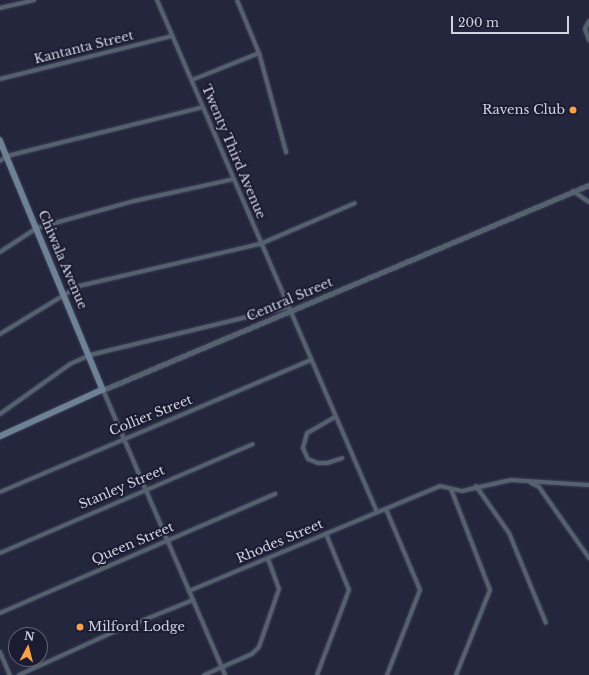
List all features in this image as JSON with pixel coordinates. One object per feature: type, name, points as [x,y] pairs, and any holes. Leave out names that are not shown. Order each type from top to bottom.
[{"type":"main road","name":"Chiwala Avenue","points":[[0,140],[90,355],[103,390]]},
{"type":"main road","name":"Central Street","points":[[0,437],[103,390]]},
{"type":"street","points":[[0,8],[34,0]]},
{"type":"street","name":"Twenty Third Avenue","points":[[157,0],[234,179],[260,244],[378,512]]},
{"type":"street","points":[[237,0],[259,53],[286,152]]},
{"type":"street","points":[[589,21],[586,25],[589,40]]},
{"type":"street","name":"Kantanta Street","points":[[0,79],[172,36]]},
{"type":"street","points":[[192,80],[259,53]]},
{"type":"street","points":[[0,161],[7,156],[203,107]]},
{"type":"street","points":[[0,252],[37,228],[134,201],[234,179]]},
{"type":"street","name":"Central Street","points":[[103,390],[289,309],[589,185]]},
{"type":"street","points":[[573,192],[589,202]]},
{"type":"street","points":[[0,334],[64,292],[79,286],[260,244],[355,203]]},
{"type":"street","points":[[0,414],[70,364],[90,355],[289,309]]},
{"type":"street","name":"Collier Street","points":[[0,492],[124,438],[311,360]]},
{"type":"street","points":[[103,390],[225,675]]},
{"type":"street","points":[[335,417],[307,433],[303,448],[308,459],[318,463],[327,463],[342,458]]},
{"type":"street","name":"Stanley Street","points":[[0,553],[253,444]]},
{"type":"street","name":"Rhodes Street","points":[[189,591],[440,486],[462,491],[476,486],[511,480],[589,484]]},
{"type":"street","points":[[526,481],[539,487],[589,558]]},
{"type":"street","points":[[476,486],[509,533],[546,624]]},
{"type":"street","points":[[451,489],[490,590],[456,675]]},
{"type":"street","name":"Queen Street","points":[[0,613],[275,494]]},
{"type":"street","points":[[386,509],[420,590],[387,675]]},
{"type":"street","points":[[317,675],[349,590],[326,534]]},
{"type":"street","points":[[204,675],[252,654],[259,647],[279,589],[268,558]]},
{"type":"street","points":[[19,675],[96,640],[193,600]]},
{"type":"street","points":[[0,652],[10,675]]},
{"type":"place","name":"Ravens Club","points":[[573,110]]},
{"type":"place","name":"Milford Lodge","points":[[80,627]]}]
